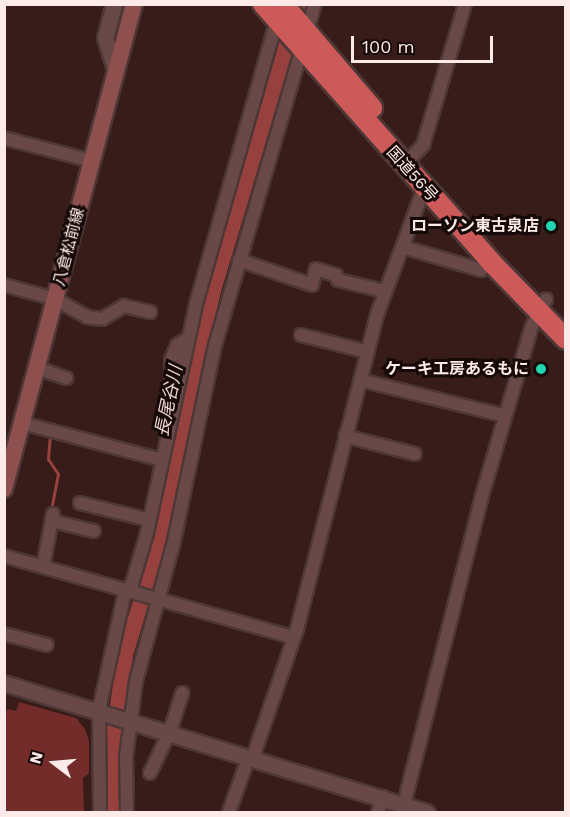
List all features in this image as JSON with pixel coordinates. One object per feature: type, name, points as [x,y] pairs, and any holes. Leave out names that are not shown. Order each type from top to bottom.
[{"type":"highway","name":"国道56号","points":[[262,4],[281,12],[408,161],[542,306],[566,339]]},
{"type":"highway","name":"国道56号","points":[[408,161],[424,188],[491,262],[542,306],[566,321]]},
{"type":"main road","name":"八倉松前線","points":[[4,489],[7,466],[37,368],[116,71],[130,9]]},
{"type":"street","points":[[114,4],[105,38],[116,71]]},
{"type":"street","points":[[128,813],[126,757],[136,681],[214,349],[315,4]]},
{"type":"street","points":[[408,161],[423,145],[465,4]]},
{"type":"street","points":[[100,813],[100,710],[129,591],[150,520],[188,339],[281,12]]},
{"type":"street","points":[[4,138],[92,161]]},
{"type":"street","points":[[229,813],[293,637],[384,291],[403,247],[417,198],[424,188]]},
{"type":"street","points":[[403,247],[481,270],[491,262]]},
{"type":"street","points":[[239,260],[312,285],[316,269],[336,275],[339,280],[384,291]]},
{"type":"street","points":[[4,285],[55,299],[87,317],[102,319],[124,306],[150,312]]},
{"type":"street","points":[[403,808],[505,416],[542,306]]},
{"type":"street","points":[[301,334],[368,352]]},
{"type":"street","points":[[37,368],[66,378]]},
{"type":"street","points":[[360,380],[505,416]]},
{"type":"street","points":[[22,423],[162,460]]},
{"type":"street","points":[[345,436],[415,454]]},
{"type":"street","points":[[80,503],[150,520]]},
{"type":"street","points":[[43,567],[53,518],[94,531]]},
{"type":"street","points":[[4,556],[293,637]]},
{"type":"street","points":[[4,634],[47,645]]},
{"type":"street","points":[[4,683],[131,719],[383,797],[403,808],[427,813]]},
{"type":"street","points":[[150,773],[170,731],[182,693]]},
{"type":"street","points":[[378,813],[383,797]]},
{"type":"shaded area","points":[[19,702],[76,718],[85,729],[89,741],[89,773],[83,778],[84,812],[5,812],[5,722],[7,709],[16,711]]},
{"type":"waterway","name":"長尾谷川","points":[[115,812],[112,748],[125,655],[159,542],[212,294],[299,4]]},
{"type":"waterway","points":[[50,435],[48,459],[58,474],[51,510]]},
{"type":"place","name":"ローソン東古泉店","points":[[551,226]]},
{"type":"place","name":"ケーキ工房あるもに","points":[[541,369]]}]
